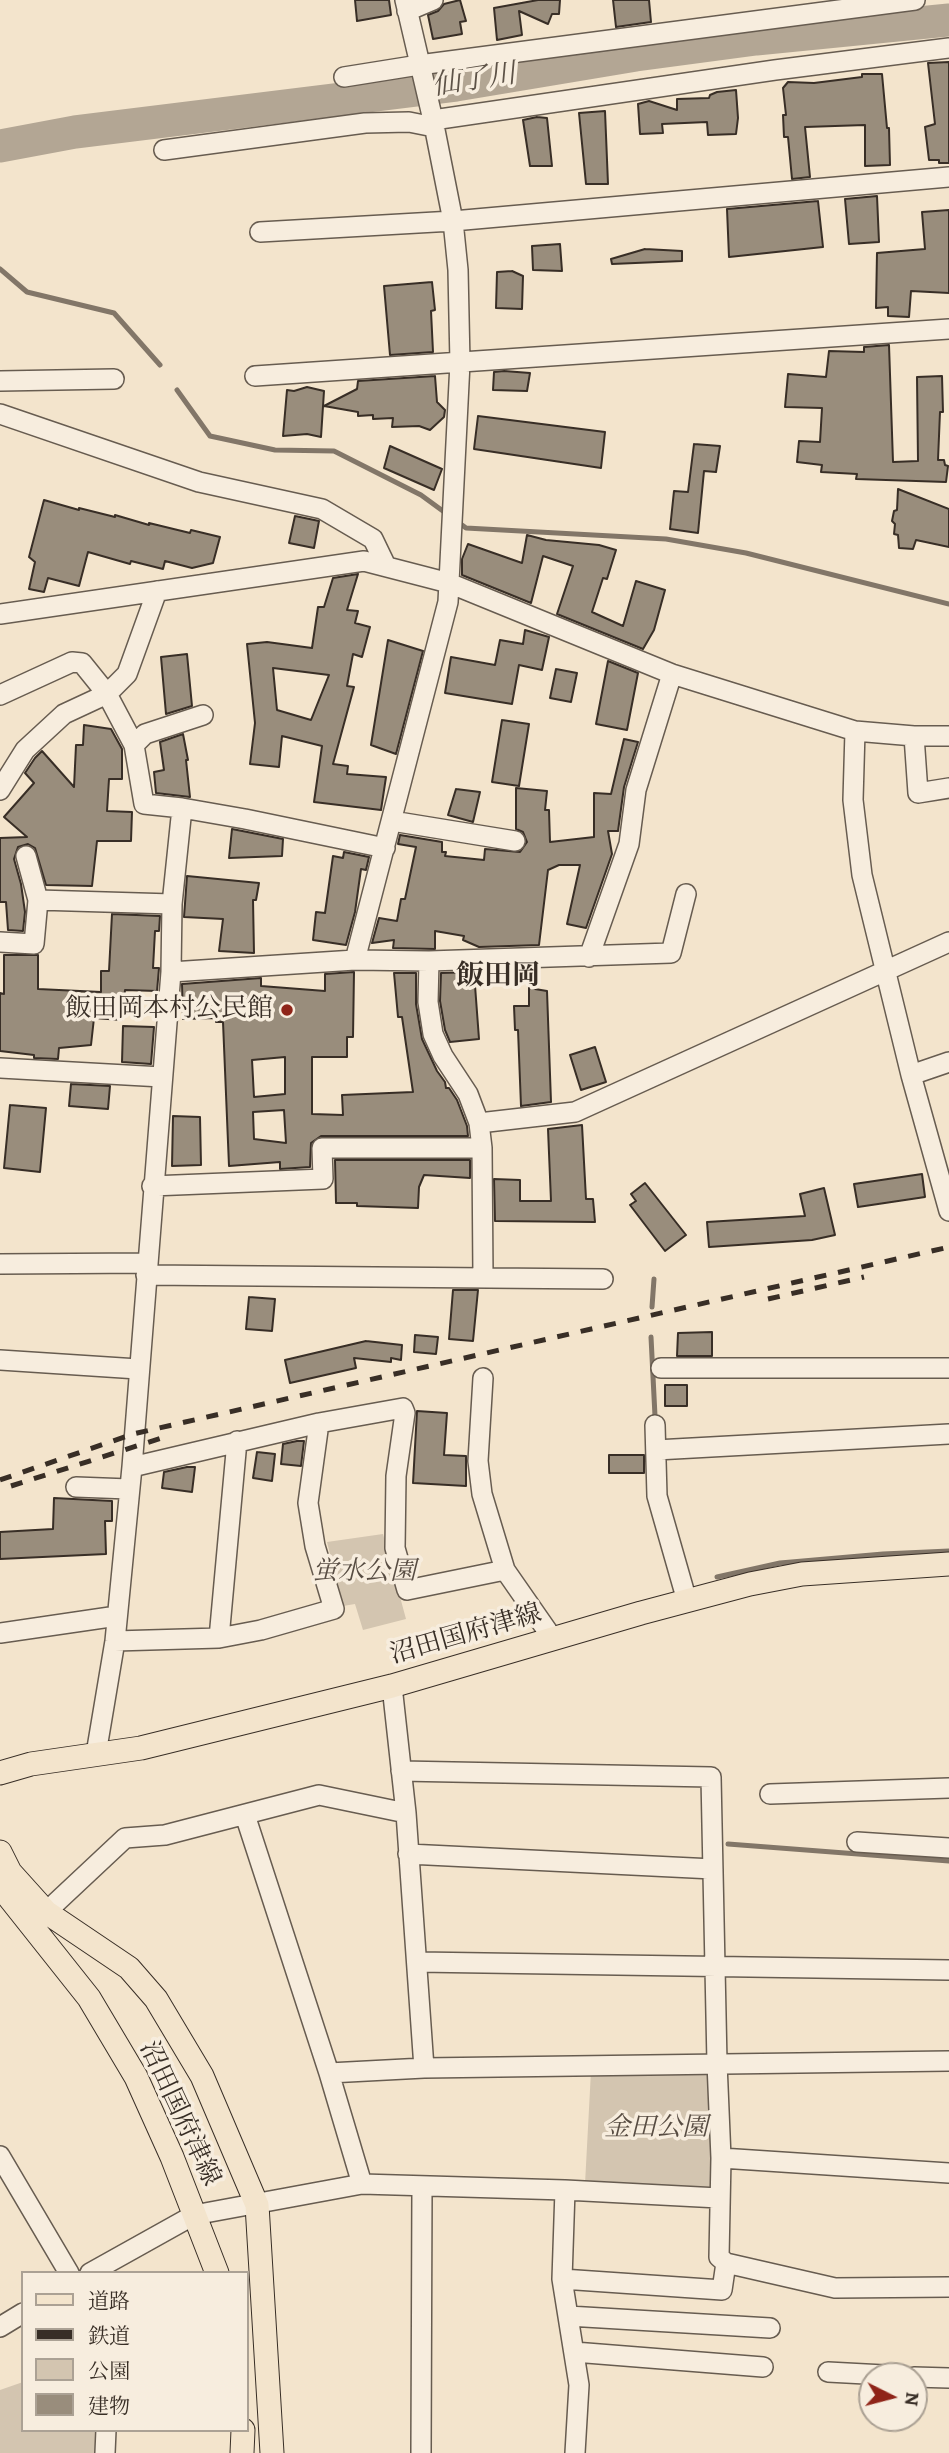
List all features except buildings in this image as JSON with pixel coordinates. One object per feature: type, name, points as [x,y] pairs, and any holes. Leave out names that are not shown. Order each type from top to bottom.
[{"type":"main road","name":"沼田国府津線","points":[[0,1773],[31,1764],[141,1748],[392,1686],[750,1584],[802,1574],[949,1564]]},
{"type":"main road","name":"沼田国府津線","points":[[0,1852],[10,1872],[46,1912],[129,1968],[156,1999],[202,2076],[257,2205],[272,2453]]},
{"type":"main road","name":"沼田国府津線","points":[[0,1888],[89,1998],[136,2077],[216,2271]]},
{"type":"main road","points":[[242,2453],[243,2432]]},
{"type":"street","points":[[355,960],[448,602],[460,363],[458,270],[453,221],[434,123],[406,5],[433,0]]},
{"type":"street","points":[[344,77],[915,0]]},
{"type":"street","points":[[164,150],[365,123],[434,123],[775,70],[949,48]]},
{"type":"street","points":[[260,232],[453,221],[949,177]]},
{"type":"street","points":[[255,376],[949,328]]},
{"type":"street","points":[[0,381],[114,379]]},
{"type":"street","points":[[0,414],[199,482],[322,509],[373,539],[386,566]]},
{"type":"street","points":[[0,614],[365,561],[449,583],[672,674],[855,731],[949,736]]},
{"type":"street","points":[[0,790],[25,750],[64,714],[107,694],[127,674],[157,591]]},
{"type":"street","points":[[0,695],[72,662],[82,663],[107,694],[134,745],[144,804],[182,808],[385,848]]},
{"type":"street","points":[[589,957],[629,844],[636,790],[672,674]]},
{"type":"street","points":[[134,745],[145,734],[203,715]]},
{"type":"street","points":[[855,731],[853,800],[862,875],[911,1074],[944,1167],[949,1211]]},
{"type":"street","points":[[914,736],[918,793],[949,788]]},
{"type":"street","points":[[96,1754],[115,1641],[131,1467],[171,972],[172,904],[182,808]]},
{"type":"street","points":[[392,821],[515,841]]},
{"type":"street","points":[[0,942],[34,944],[38,900],[26,856]]},
{"type":"street","points":[[171,972],[355,960],[429,961],[671,953],[686,894]]},
{"type":"street","points":[[38,900],[172,904]]},
{"type":"street","points":[[479,1123],[575,1112],[949,942]]},
{"type":"street","points":[[429,961],[428,1002],[433,1034],[443,1056],[468,1094],[479,1123],[482,1148],[484,1279]]},
{"type":"street","points":[[911,1074],[949,1062]]},
{"type":"street","points":[[0,1068],[162,1077]]},
{"type":"street","points":[[152,1186],[323,1179],[322,1148],[482,1148]]},
{"type":"street","points":[[0,1264],[484,1279],[603,1279]]},
{"type":"street","points":[[0,1360],[138,1369]]},
{"type":"street","points":[[661,1368],[949,1368]]},
{"type":"street","points":[[483,1378],[478,1461],[482,1494],[505,1570],[553,1639]]},
{"type":"street","points":[[131,1467],[237,1441],[403,1408],[405,1413],[396,1476],[395,1548],[407,1590],[505,1570]]},
{"type":"street","points":[[115,1641],[219,1638],[261,1630],[334,1609],[315,1546],[308,1503],[320,1423]]},
{"type":"street","points":[[655,1425],[657,1496],[687,1601]]},
{"type":"street","points":[[656,1450],[949,1434]]},
{"type":"street","points":[[219,1638],[237,1441]]},
{"type":"street","points":[[76,1487],[129,1489]]},
{"type":"street","points":[[0,1633],[117,1616]]},
{"type":"street","points":[[392,1686],[406,1813],[424,2068]]},
{"type":"street","points":[[401,1771],[711,1777],[721,2158],[719,2257],[726,2263],[835,2288],[949,2287]]},
{"type":"street","points":[[770,1794],[949,1788]]},
{"type":"street","points":[[46,1912],[125,1838],[165,1835],[319,1795],[406,1813]]},
{"type":"street","points":[[245,1815],[329,2073],[362,2185]]},
{"type":"street","points":[[857,1842],[949,1848]]},
{"type":"street","points":[[408,1854],[713,1870]]},
{"type":"street","points":[[418,1962],[949,1970]]},
{"type":"street","points":[[329,2073],[424,2068],[949,2061]]},
{"type":"street","points":[[0,2156],[68,2271]]},
{"type":"street","points":[[721,2158],[949,2173]]},
{"type":"street","points":[[94,2271],[194,2215],[362,2185],[565,2190],[719,2198]]},
{"type":"street","points":[[421,2453],[422,2186]]},
{"type":"street","points":[[565,2190],[562,2279],[579,2385],[575,2453]]},
{"type":"street","points":[[562,2279],[722,2290],[726,2263]]},
{"type":"street","points":[[0,2327],[21,2314]]},
{"type":"street","points":[[568,2316],[770,2328]]},
{"type":"street","points":[[574,2352],[762,2367]]},
{"type":"street","points":[[828,2372],[858,2374]]},
{"type":"street","points":[[928,2377],[949,2378]]},
{"type":"street","points":[[105,2453],[106,2432]]},
{"type":"green space","name":"蛍水公園","points":[[383,1534],[406,1619],[363,1630],[355,1604],[343,1606],[327,1542]]},
{"type":"green space","name":"金田公園","points":[[715,2070],[713,2192],[585,2184],[591,2071]]},
{"type":"green space","points":[[21,2383],[21,2432],[99,2432],[98,2453],[0,2453],[0,2390]]},
{"type":"waterway","name":"仙了川","points":[[0,146],[75,132],[456,85],[636,55],[756,39],[949,20]]},
{"type":"waterway","points":[[0,269],[27,292],[114,313],[160,365]]},
{"type":"waterway","points":[[177,390],[210,436],[275,450],[334,451],[421,495],[447,514]]},
{"type":"waterway","points":[[458,522],[466,528],[666,539],[746,553],[949,604]]},
{"type":"waterway","points":[[652,1307],[654,1279]]},
{"type":"waterway","points":[[651,1337],[655,1416]]},
{"type":"waterway","points":[[717,1577],[780,1563],[949,1551]]},
{"type":"waterway","points":[[728,1844],[949,1861]]},
{"type":"railway","points":[[0,1480],[133,1434],[949,1247]]},
{"type":"railway","points":[[768,1299],[864,1277]]},
{"type":"railway","points":[[11,1486],[168,1436]]},
{"type":"place","name":"飯田岡本村公民館","points":[[287,1010]]},
{"type":"district","name":"飯田岡","points":[[498,977]]}]
